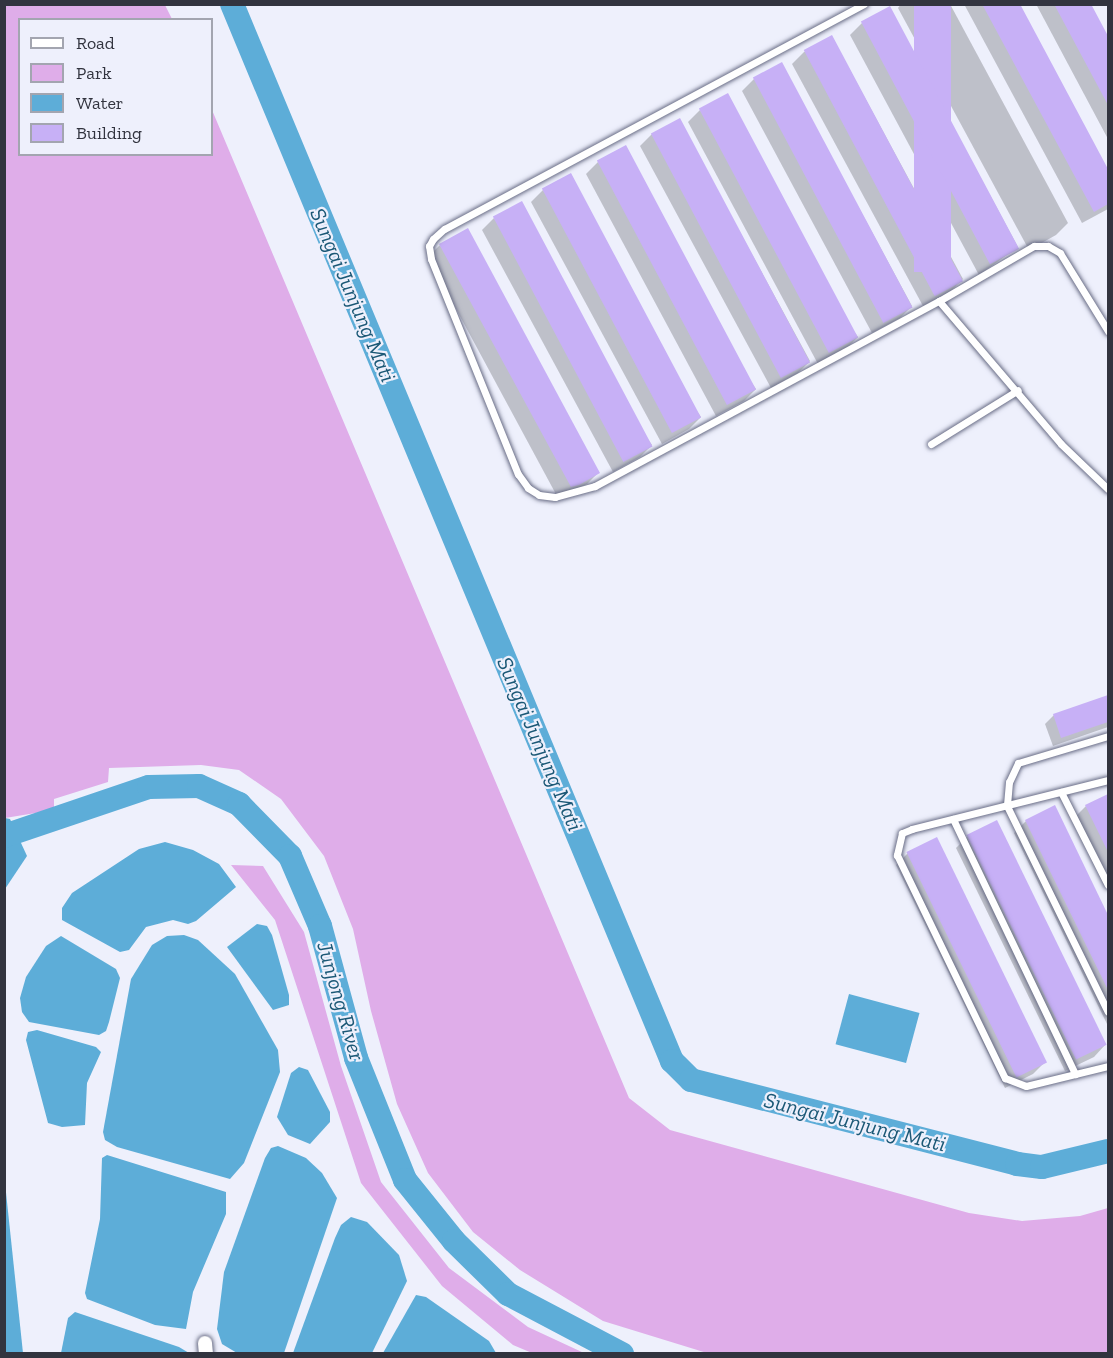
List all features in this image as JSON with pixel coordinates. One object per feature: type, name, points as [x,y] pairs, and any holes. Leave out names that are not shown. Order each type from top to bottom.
[{"type":"lane","points":[[864,4],[444,229],[429,246],[431,259],[518,474],[528,488],[539,495],[555,497],[595,486],[939,301],[1034,246],[1048,246],[1060,254],[1108,331]]},
{"type":"lane","points":[[939,301],[1018,390],[1061,444],[1108,489]]},
{"type":"lane","points":[[932,444],[1018,390]]},
{"type":"lane","points":[[1108,736],[1018,763],[1009,782],[1007,806],[1108,1012]]},
{"type":"lane","points":[[1108,780],[902,833],[897,855],[1005,1078],[1026,1086],[1108,1066]]},
{"type":"lane","points":[[1060,792],[1108,885]]},
{"type":"lane","points":[[953,819],[1075,1074]]},
{"type":"green space","points":[[5,5],[165,5],[172,18],[18,18],[18,156],[213,156],[213,112],[629,1098],[670,1130],[969,1213],[1022,1221],[1080,1216],[1108,1208],[1108,1353],[707,1353],[603,1321],[520,1270],[473,1232],[428,1173],[397,1104],[371,1011],[353,929],[324,856],[281,799],[239,770],[201,765],[109,768],[108,782],[54,799],[54,810],[5,818]]},
{"type":"green space","points":[[231,865],[263,866],[304,932],[341,1066],[381,1182],[449,1268],[528,1327],[584,1353],[532,1353],[513,1345],[442,1286],[361,1183],[275,920]]},
{"type":"water","points":[[5,818],[10,819],[27,856],[5,889]]},
{"type":"water","points":[[165,842],[193,850],[219,864],[236,887],[196,921],[188,924],[173,920],[146,927],[129,950],[120,952],[62,920],[62,908],[72,893],[139,849]]},
{"type":"water","points":[[257,924],[267,926],[272,935],[289,995],[289,1005],[273,1010],[227,947]]},
{"type":"water","points":[[184,935],[198,940],[235,974],[278,1050],[280,1072],[244,1163],[230,1179],[117,1147],[105,1140],[103,1132],[131,979],[152,945],[167,936]]},
{"type":"water","points":[[61,936],[116,969],[120,978],[106,1031],[99,1035],[29,1022],[22,1012],[20,998],[26,977],[46,946]]},
{"type":"water","points":[[849,994],[920,1013],[906,1063],[836,1044]]},
{"type":"water","points":[[37,1030],[96,1047],[101,1052],[87,1083],[85,1125],[62,1127],[48,1123],[26,1040],[28,1032]]},
{"type":"water","points":[[299,1067],[308,1070],[330,1112],[330,1122],[310,1144],[288,1135],[277,1117],[291,1073]]},
{"type":"water","points":[[278,1146],[306,1158],[322,1173],[337,1198],[284,1353],[237,1353],[222,1344],[217,1329],[224,1272],[265,1158],[271,1148]]},
{"type":"water","points":[[107,1155],[226,1192],[226,1214],[193,1292],[186,1329],[155,1325],[87,1299],[85,1293],[100,1219],[102,1158]]},
{"type":"water","points":[[5,1183],[23,1353],[5,1353]]},
{"type":"water","points":[[351,1217],[367,1222],[399,1255],[407,1281],[372,1353],[293,1353],[335,1238],[341,1225]]},
{"type":"water","points":[[416,1295],[426,1297],[489,1341],[496,1353],[383,1353]]},
{"type":"water","points":[[75,1312],[179,1347],[189,1353],[61,1353],[68,1318]]},
{"type":"building","points":[[914,4],[951,4],[951,272],[914,272]]},
{"type":"building","points":[[982,4],[1020,4],[1108,169],[1108,204],[1094,212]]},
{"type":"building","points":[[1054,4],[1091,4],[1108,36],[1108,105]]},
{"type":"building","points":[[890,6],[1019,249],[990,264],[861,21]]},
{"type":"building","points":[[832,35],[963,281],[935,296],[804,50]]},
{"type":"building","points":[[782,62],[913,307],[883,323],[753,77]]},
{"type":"building","points":[[728,93],[858,338],[829,353],[699,108]]},
{"type":"building","points":[[680,118],[810,363],[781,378],[651,133]]},
{"type":"building","points":[[626,145],[756,390],[727,405],[597,160]]},
{"type":"building","points":[[571,173],[701,418],[672,433],[542,188]]},
{"type":"building","points":[[522,201],[653,446],[623,462],[493,216]]},
{"type":"building","points":[[468,228],[600,473],[579,485],[571,487],[439,244]]},
{"type":"building","points":[[1108,695],[1108,722],[1061,738],[1053,714]]},
{"type":"building","points":[[1108,794],[1108,852],[1085,805]]},
{"type":"building","points":[[1055,805],[1108,915],[1108,990],[1025,820]]},
{"type":"building","points":[[997,820],[1107,1045],[1076,1060],[966,835]]},
{"type":"building","points":[[937,837],[1047,1063],[1016,1078],[906,852]]},
{"type":"waterway","name":"Sungai Junjung Mati","points":[[232,4],[672,1061],[691,1080],[1017,1164],[1042,1167],[1108,1151]]},
{"type":"waterway","name":"Junjong River","points":[[4,836],[149,787],[199,786],[239,804],[290,856],[320,926],[356,1058],[405,1180],[454,1241],[508,1294],[622,1354]]}]
